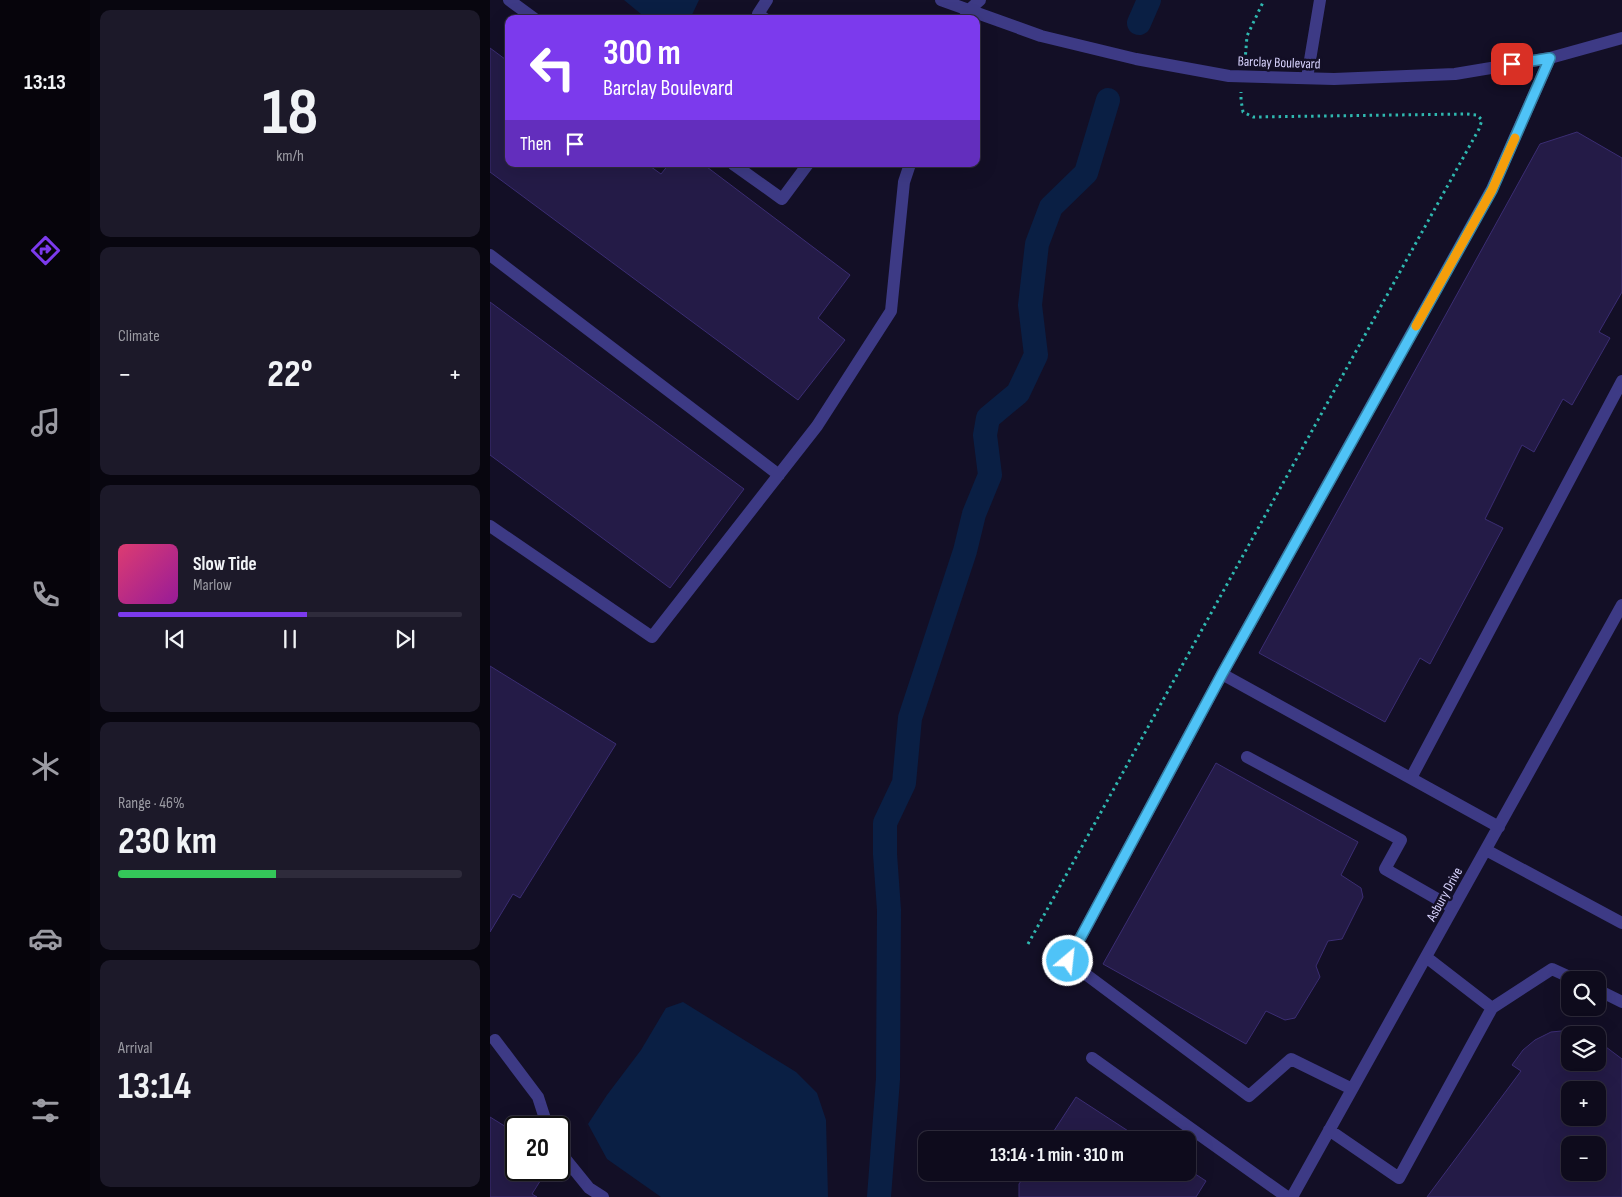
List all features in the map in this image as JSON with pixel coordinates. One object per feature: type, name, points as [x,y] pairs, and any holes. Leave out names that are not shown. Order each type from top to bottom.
[{"type":"street","points":[[510,0],[530,15]]},
{"type":"street","points":[[760,15],[767,0]]},
{"type":"street","name":"Barclay Boulevard","points":[[941,0],[966,15]]},
{"type":"street","points":[[966,15],[980,0]]},
{"type":"street","points":[[1307,78],[1320,0]]},
{"type":"street","name":"Barclay Boulevard","points":[[980,19],[1136,59],[1228,76],[1334,79],[1455,74],[1550,58],[1622,38]]},
{"type":"street","points":[[1352,1089],[1291,1059],[1249,1096],[1068,961],[1222,674],[1492,190],[1550,58]]},
{"type":"street","points":[[737,167],[782,200],[806,167]]},
{"type":"street","points":[[490,526],[652,638],[817,426],[891,311],[904,182],[909,167]]},
{"type":"street","points":[[490,255],[779,475]]},
{"type":"street","points":[[1411,778],[1622,381]]},
{"type":"street","name":"Asbury Drive","points":[[1292,1197],[1622,605]]},
{"type":"street","points":[[1222,674],[1499,827]]},
{"type":"street","points":[[1247,757],[1401,840],[1385,870],[1453,908]]},
{"type":"street","points":[[1486,850],[1622,923]]},
{"type":"street","points":[[1426,956],[1492,1008]]},
{"type":"street","points":[[1329,1130],[1399,1178],[1492,1008],[1552,969],[1561,973]]},
{"type":"street","points":[[1606,994],[1622,1002]]},
{"type":"street","points":[[495,1040],[538,1097],[544,1116]]},
{"type":"street","points":[[1092,1058],[1287,1197]]},
{"type":"street","points":[[570,1165],[589,1188],[603,1197]]},
{"type":"path","points":[[1245,56],[1248,36],[1264,0]]},
{"type":"path","points":[[1028,944],[1465,155],[1482,120],[1477,115],[1466,114],[1253,117],[1244,112],[1240,100]]},
{"type":"water","points":[[624,0],[699,0],[692,15],[642,15]]},
{"type":"water","points":[[683,1002],[796,1072],[817,1093],[826,1120],[828,1197],[661,1197],[607,1159],[588,1124],[641,1050],[666,1008]]},
{"type":"building","points":[[490,48],[505,59],[505,167],[651,167],[661,174],[667,167],[707,167],[850,275],[818,318],[845,340],[798,400],[490,172]]},
{"type":"building","points":[[1577,132],[1622,158],[1622,292],[1599,332],[1610,338],[1572,405],[1563,399],[1534,452],[1522,445],[1485,519],[1503,528],[1430,664],[1420,658],[1385,722],[1259,653],[1540,144]]},
{"type":"building","points":[[490,302],[744,489],[670,588],[490,455]]},
{"type":"building","points":[[490,666],[616,744],[520,898],[513,894],[490,932]]},
{"type":"building","points":[[1216,763],[1358,842],[1341,875],[1361,888],[1363,897],[1342,939],[1328,941],[1316,966],[1320,977],[1295,1018],[1285,1020],[1266,1011],[1246,1044],[1103,964]]},
{"type":"building","points":[[1561,1031],[1561,1071],[1606,1071],[1606,1047],[1622,1059],[1622,1197],[1427,1197],[1521,1071],[1512,1065],[1523,1050],[1535,1040],[1551,1032]]},
{"type":"building","points":[[1076,1097],[1128,1131],[1054,1131]]},
{"type":"building","points":[[490,1117],[505,1126],[505,1181],[540,1181],[532,1194],[537,1197],[490,1197]]},
{"type":"building","points":[[1196,1174],[1206,1181],[1196,1197],[1019,1197],[1019,1184],[1021,1181],[1196,1181]]},
{"type":"waterway","points":[[1139,23],[1149,0]]},
{"type":"waterway","points":[[879,1197],[888,1079],[889,910],[885,823],[904,783],[910,718],[965,551],[974,514],[990,475],[985,435],[988,418],[1018,393],[1036,355],[1030,305],[1037,244],[1051,207],[1086,173],[1108,100]]},
{"type":"slow traffic","points":[[1416,326],[1492,190],[1515,138]]},
{"type":"route","points":[[1068,961],[1222,674],[1492,190],[1550,58],[1512,64]]}]
